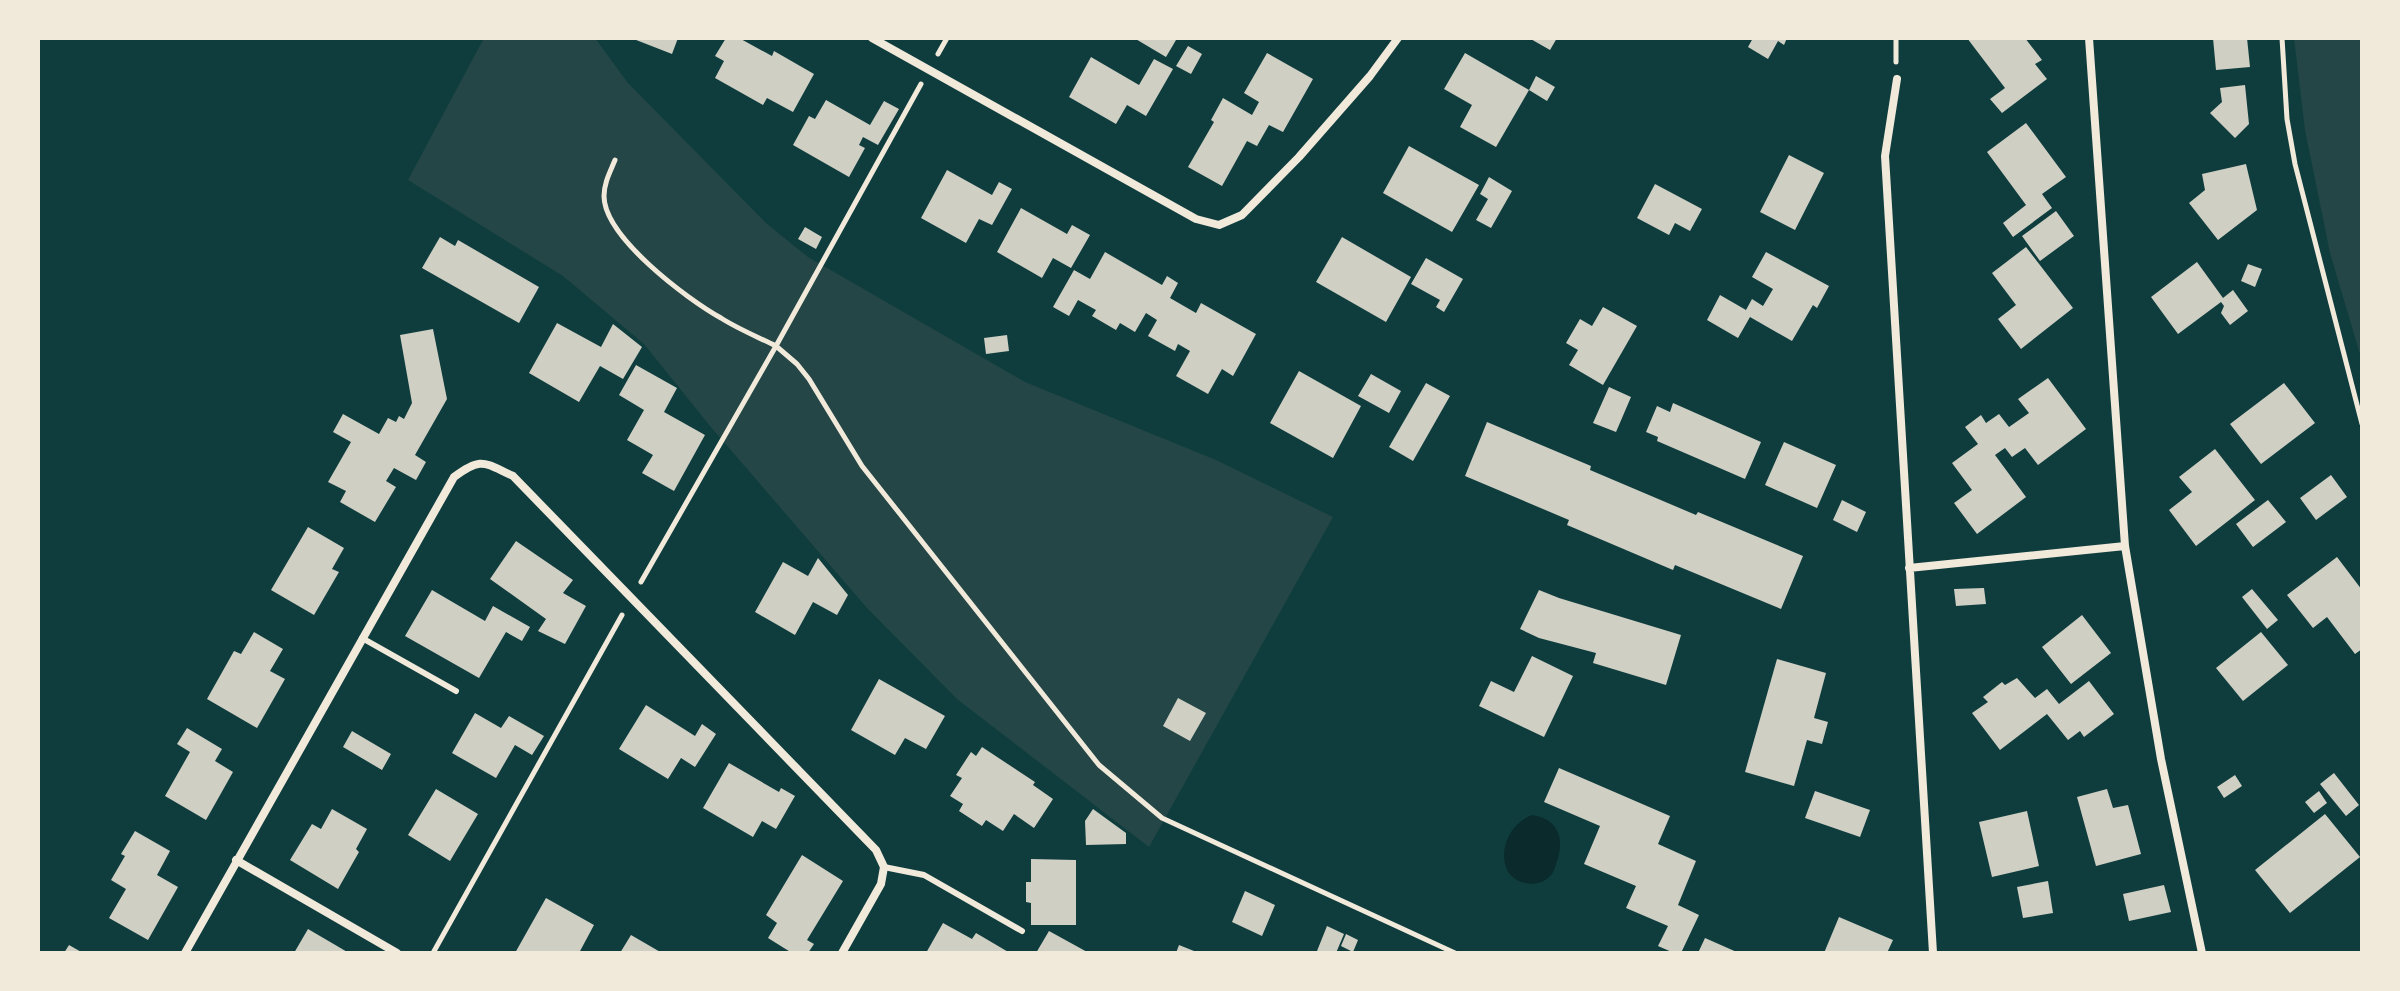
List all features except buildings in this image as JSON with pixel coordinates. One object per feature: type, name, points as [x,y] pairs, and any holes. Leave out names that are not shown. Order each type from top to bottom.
[{"type":"street","points":[[872,38],[1196,219],[1219,225],[1242,215],[1299,157],[1370,76],[1398,38]]},
{"type":"street","points":[[2089,38],[2125,546],[2161,759],[2202,953]]},
{"type":"street","points":[[1897,79],[1885,156],[1933,953]]},
{"type":"street","points":[[185,953],[454,477],[469,466],[483,462],[513,476],[876,850],[884,867],[881,884],[842,953]]},
{"type":"street","points":[[1909,568],[2125,546]]},
{"type":"street","points":[[236,860],[397,953]]},
{"type":"lane","points":[[362,638],[456,691]]},
{"type":"lane","points":[[884,867],[924,875],[1022,931]]},
{"type":"path","points":[[2282,38],[2287,119],[2295,164],[2362,424]]},
{"type":"path","points":[[433,953],[929,70]]},
{"type":"path","points":[[615,160],[607,178],[604,198],[610,217],[623,237],[673,285],[720,318],[776,346],[797,364],[862,466],[1099,765],[1162,818],[1455,953]]},
{"type":"shaded area","points":[[484,38],[595,38],[628,83],[767,224],[808,257],[1025,382],[1216,460],[1333,517],[1149,847],[957,699],[867,608],[710,426],[644,344],[563,276],[408,180]]},
{"type":"shaded area","points":[[2294,38],[2362,38],[2362,361],[2330,253],[2305,130]]},
{"type":"shaded area","points":[[1532,815],[1553,825],[1560,845],[1552,874],[1544,881],[1532,884],[1520,882],[1510,875],[1504,853],[1512,830]]}]
